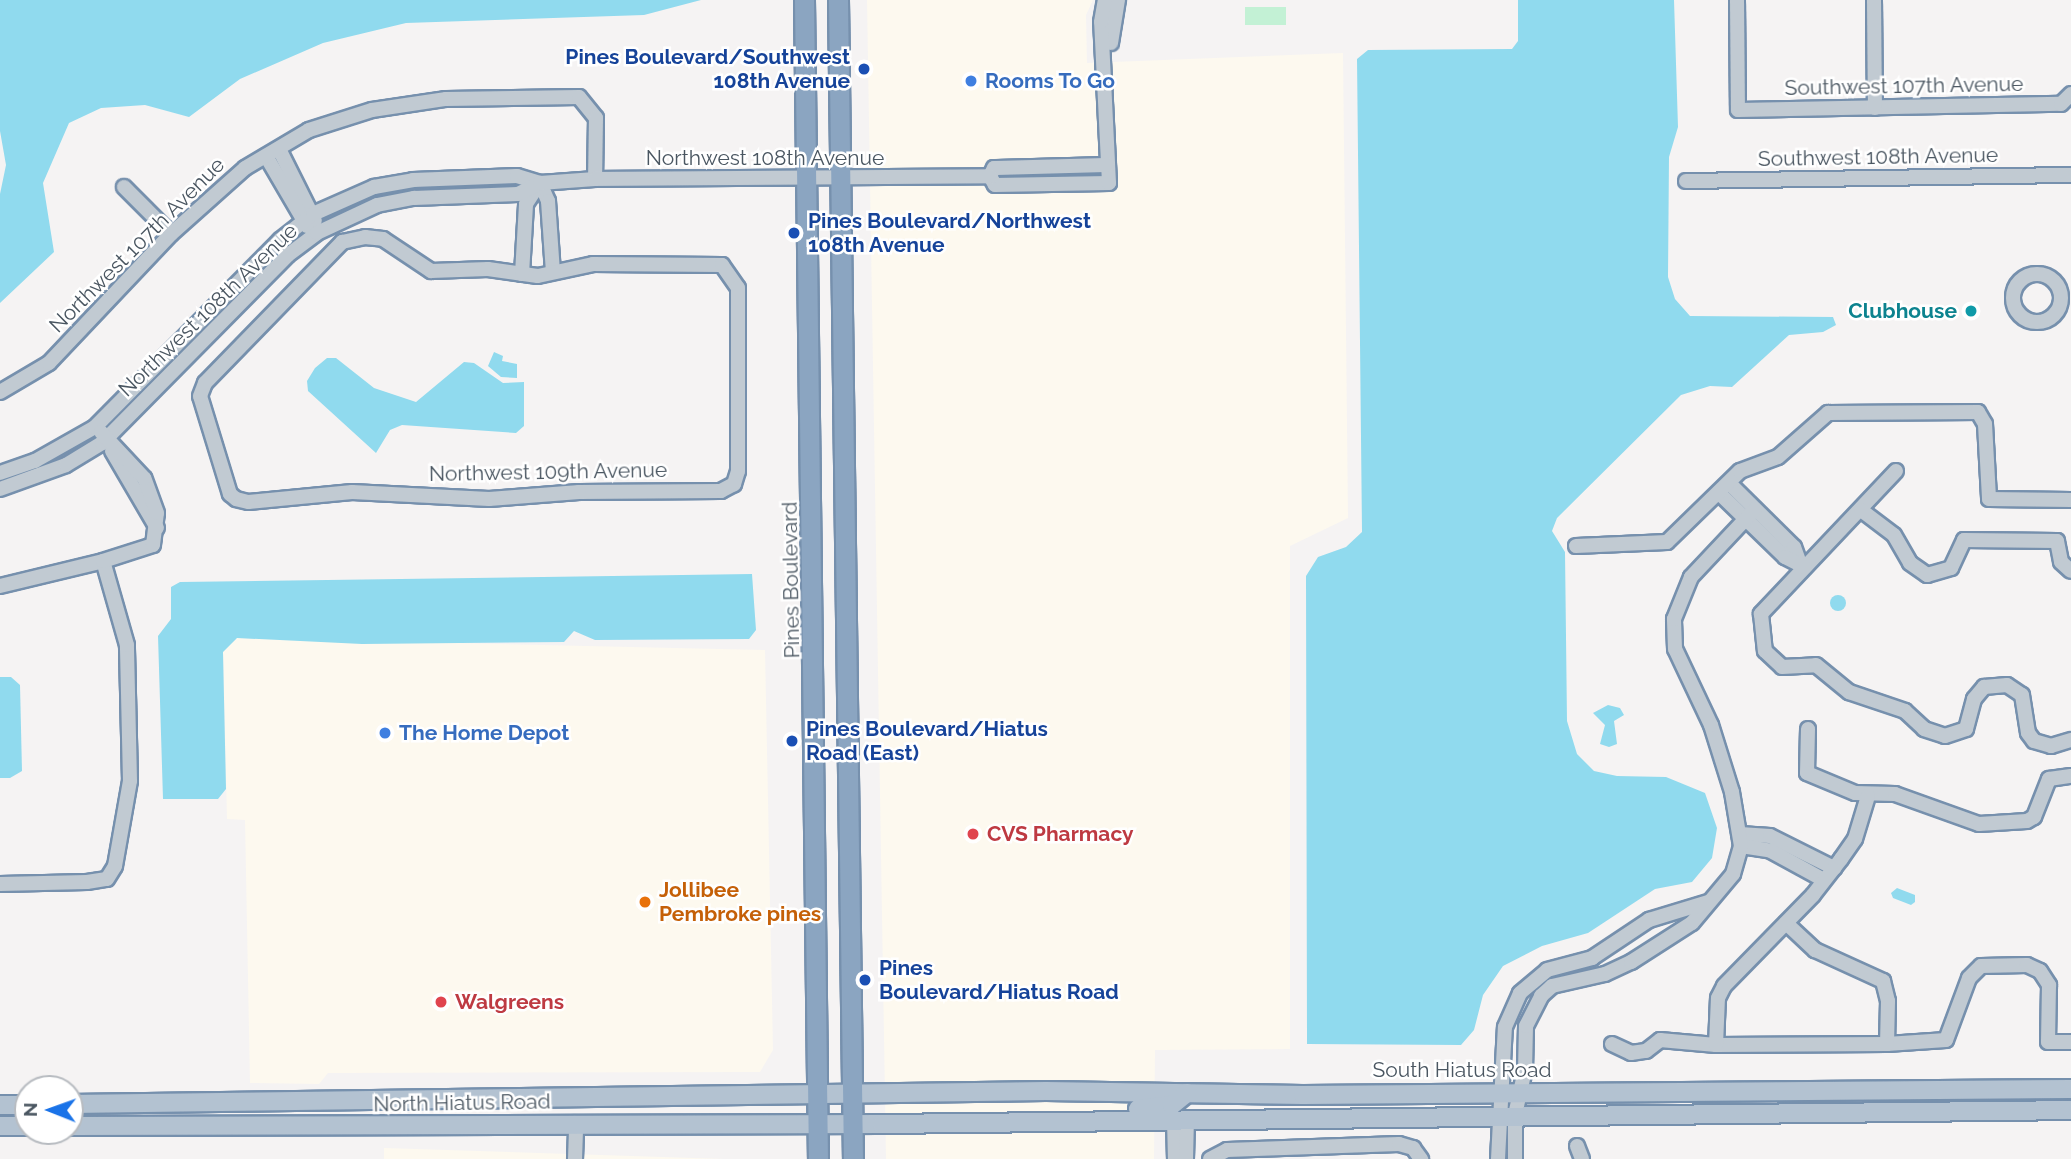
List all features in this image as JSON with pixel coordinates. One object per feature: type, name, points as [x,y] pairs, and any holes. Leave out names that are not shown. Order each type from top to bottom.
[{"type":"highway","name":"Pines Boulevard","points":[[804,0],[809,180],[820,1094],[818,1159]]},
{"type":"highway","points":[[838,0],[853,1159]]},
{"type":"main road","name":"South Hiatus Road","points":[[854,1093],[1303,1095],[2071,1089]]},
{"type":"main road","name":"North Hiatus Road","points":[[84,1104],[854,1093]]},
{"type":"main road","points":[[1078,1121],[1096,1111],[1172,1105],[1187,1093]]},
{"type":"main road","points":[[1181,1119],[1205,1103],[1274,1103],[1303,1095]]},
{"type":"main road","points":[[854,1124],[2071,1110]]},
{"type":"main road","name":"North Hiatus Road","points":[[84,1126],[854,1124]]},
{"type":"street","points":[[1105,0],[1101,22],[1108,166]]},
{"type":"street","points":[[1108,166],[1113,157],[1111,36],[1118,0]]},
{"type":"street","name":"Southwest 107th Avenue","points":[[1737,0],[1738,110],[2061,104],[2070,96]]},
{"type":"street","points":[[1874,0],[1875,108]]},
{"type":"street","name":"Northwest 107th Avenue","points":[[0,392],[49,363],[171,234],[245,168],[309,130],[372,110],[446,99],[579,97],[593,109],[595,179]]},
{"type":"street","points":[[272,153],[317,233]]},
{"type":"street","name":"Northwest 108th Avenue","points":[[1108,166],[1109,183],[995,185],[990,176],[994,168],[1108,166]]},
{"type":"street","name":"Southwest 108th Avenue","points":[[1686,181],[2071,175]]},
{"type":"street","name":"Northwest 108th Avenue","points":[[0,472],[35,461],[95,427],[308,218],[374,187],[413,180],[517,176],[540,183],[595,179],[809,180],[990,176]]},
{"type":"street","name":"Northwest 108th Avenue","points":[[0,489],[66,465],[106,439],[288,255],[317,233],[377,205],[414,198],[518,194],[540,183]]},
{"type":"street","points":[[540,183],[548,201],[553,272],[522,274],[526,204],[540,183]]},
{"type":"street","points":[[124,187],[171,234]]},
{"type":"street","name":"Northwest 109th Avenue","points":[[522,274],[430,271],[383,239],[365,237],[342,242],[205,383],[200,396],[230,494],[236,499],[248,502],[352,492],[489,499],[579,492],[721,491],[734,484],[738,471],[738,288],[733,277],[722,265],[593,264],[553,272]]},
{"type":"street","points":[[1576,546],[1667,542],[1748,465],[1778,457],[1828,413],[1978,412],[1985,424],[1989,499],[2071,500]]},
{"type":"street","points":[[0,586],[103,561],[153,545],[157,513],[144,478],[95,427]]},
{"type":"street","points":[[1896,471],[1861,510],[1802,564],[1761,614],[1762,644],[1782,667],[1816,665],[1849,692],[1905,711],[1924,729],[1945,736],[1966,729],[1974,699],[1984,687],[2007,685],[2022,695],[2028,733],[2034,741],[2051,746],[2071,740]]},
{"type":"street","points":[[1724,488],[1751,514],[1794,547],[1802,564]]},
{"type":"street","points":[[1861,510],[1894,535],[1910,564],[1927,575],[1951,568],[1964,540],[2057,541],[2061,562],[2071,571]]},
{"type":"street","points":[[1498,1159],[1506,1115],[1520,1093],[1526,1026],[1541,996],[1552,986],[1605,974],[1631,962],[1692,923],[1733,874],[1741,840],[1721,750],[1682,668],[1674,636],[1685,587],[1751,514]]},
{"type":"street","points":[[0,884],[107,879],[115,866],[130,781],[127,645],[103,561]]},
{"type":"street","points":[[1808,729],[1807,773],[1868,796],[1895,794],[1967,821],[1997,825],[2034,817],[2049,779],[2071,776]]},
{"type":"street","points":[[1716,1045],[1718,998],[1724,986],[1787,923],[1834,868],[1855,839],[1868,796]]},
{"type":"street","points":[[1741,840],[1770,836],[1834,868]]},
{"type":"street","points":[[1741,840],[1771,851],[1824,880]]},
{"type":"street","points":[[1516,1159],[1499,1092],[1506,1020],[1527,984],[1547,970],[1592,958],[1649,920],[1709,901]]},
{"type":"street","points":[[1787,923],[1815,950],[1882,981],[1888,1001],[1887,1044]]},
{"type":"street","points":[[1612,1044],[1631,1054],[1646,1051],[1660,1040],[1716,1045],[1887,1044],[1946,1040],[1969,978],[1981,966],[2027,965],[2040,971],[2049,985],[2048,1042],[2071,1042]]},
{"type":"street","points":[[1175,1159],[1181,1119]]},
{"type":"street","points":[[1181,1119],[1186,1159]]},
{"type":"street","points":[[575,1159],[576,1124]]},
{"type":"street","points":[[1211,1158],[1227,1150],[1399,1144],[1417,1154]]},
{"type":"shaded area","points":[[867,0],[1093,0],[1086,15],[1087,63],[1343,53],[1348,518],[1290,546],[1290,1049],[1155,1050],[1154,1159],[886,1159]]},
{"type":"shaded area","points":[[237,638],[765,650],[773,1050],[760,1072],[328,1073],[319,1084],[250,1083],[245,820],[227,819],[223,651]]},
{"type":"shaded area","points":[[384,1148],[724,1159],[384,1159]]},
{"type":"green space","points":[[1245,7],[1286,7],[1286,25],[1245,25]]},
{"type":"water","points":[[0,0],[701,0],[644,15],[406,23],[323,43],[240,79],[189,117],[145,105],[101,108],[69,123],[43,183],[54,252],[0,303],[0,194],[6,165],[0,131]]},
{"type":"water","points":[[1518,0],[1674,0],[1678,127],[1669,157],[1668,277],[1675,299],[1690,316],[1833,317],[1836,325],[1823,332],[1789,335],[1732,387],[1710,386],[1681,395],[1557,518],[1552,531],[1565,552],[1567,721],[1577,754],[1594,771],[1617,776],[1666,777],[1705,793],[1717,828],[1712,858],[1692,882],[1655,889],[1588,933],[1542,946],[1503,966],[1483,995],[1474,1030],[1461,1045],[1307,1044],[1306,576],[1318,557],[1346,547],[1362,532],[1357,59],[1368,50],[1512,49],[1518,41]]},
{"type":"water","points":[[494,352],[503,356],[502,361],[517,364],[517,378],[501,377],[488,366]]},
{"type":"water","points":[[327,358],[336,358],[374,388],[416,402],[464,362],[474,363],[503,383],[524,382],[524,426],[516,433],[402,425],[390,430],[376,453],[308,391],[307,381],[315,368]]},
{"type":"water","points":[[752,574],[756,630],[749,639],[595,640],[574,631],[564,642],[362,644],[237,638],[223,652],[226,789],[218,799],[163,799],[158,636],[171,619],[171,587],[180,582]]},
{"type":"water","points":[[1838,595],[1844,597],[1844,609],[1838,611],[1832,609],[1830,603],[1832,597]]},
{"type":"water","points":[[0,677],[11,677],[20,685],[22,771],[10,778],[0,778]]},
{"type":"water","points":[[1608,705],[1620,708],[1624,715],[1614,721],[1617,744],[1609,747],[1600,744],[1605,725],[1593,713]]},
{"type":"water","points":[[1897,888],[1915,895],[1915,902],[1911,905],[1893,898],[1891,893]]},
{"type":"place","name":"Pines Boulevard/Southwest 108th Avenue","points":[[864,69]]},
{"type":"place","name":"Rooms To Go","points":[[971,81]]},
{"type":"place","name":"Pines Boulevard/Northwest 108th Avenue","points":[[794,233]]},
{"type":"place","name":"Clubhouse","points":[[1971,311]]},
{"type":"place","name":"The Home Depot","points":[[385,733]]},
{"type":"place","name":"Pines Boulevard/Hiatus Road (East)","points":[[792,741]]},
{"type":"place","name":"CVS Pharmacy","points":[[973,834]]},
{"type":"place","name":"Jollibee Pembroke pines","points":[[645,902]]},
{"type":"place","name":"Pines Boulevard/Hiatus Road","points":[[865,980]]},
{"type":"place","name":"Walgreens","points":[[441,1002]]}]
